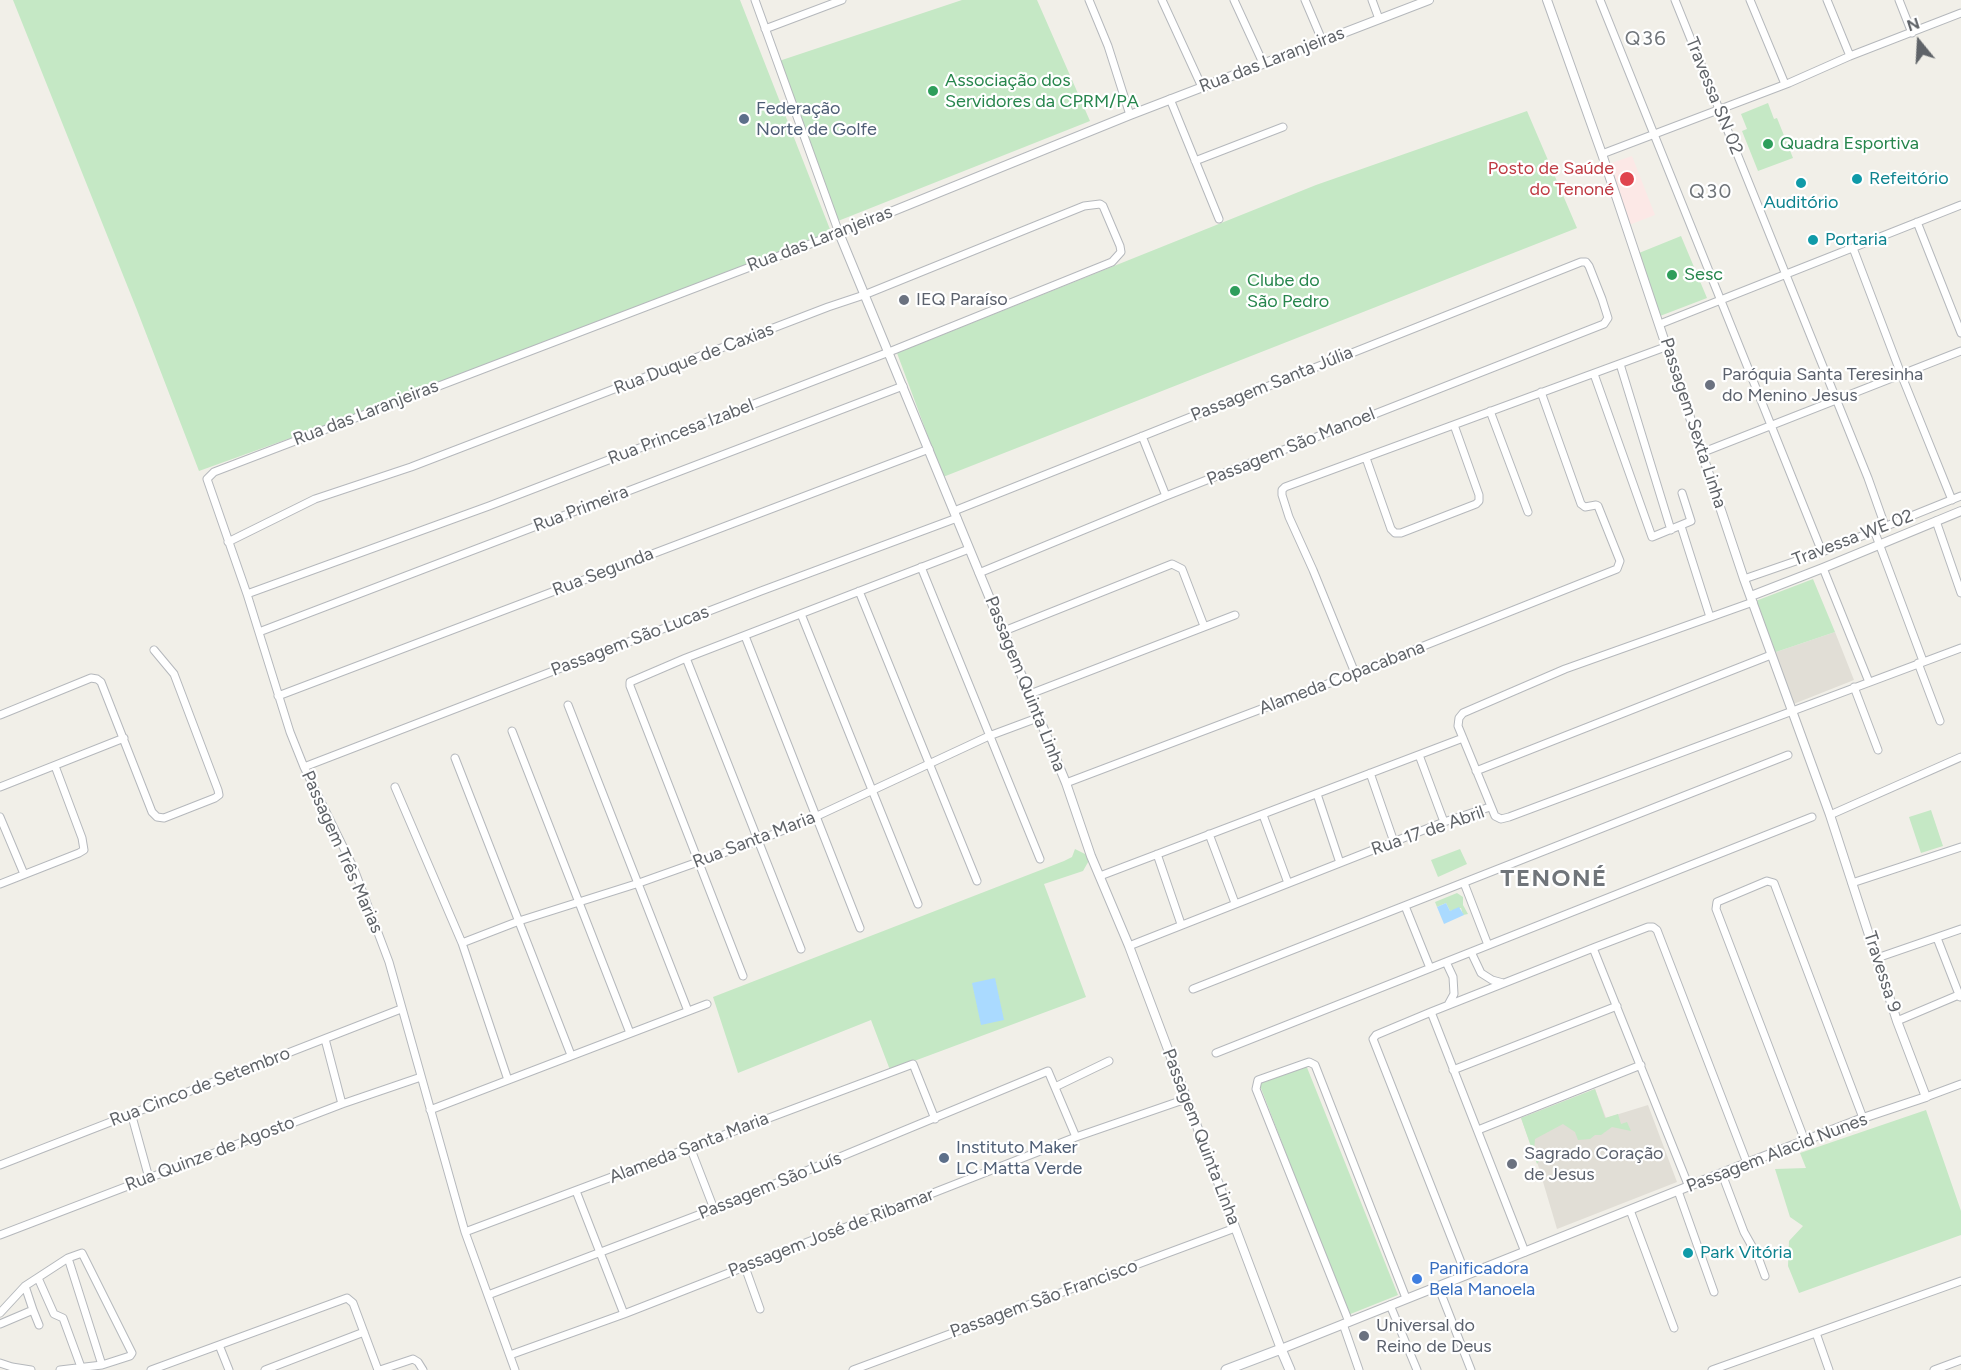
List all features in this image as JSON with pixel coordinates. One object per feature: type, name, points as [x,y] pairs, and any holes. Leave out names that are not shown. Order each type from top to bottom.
[{"type":"main road","name":"Passagem Alacid Nunes","points":[[1226,1370],[1281,1349]]},
{"type":"main road","name":"Passagem Quinta Linha","points":[[1281,1349],[1290,1370]]},
{"type":"street","name":"Passagem Quinta Linha","points":[[755,0],[839,233],[1040,717],[1281,1349]]},
{"type":"street","points":[[765,29],[842,0]]},
{"type":"street","points":[[1089,0],[1108,46],[1130,115]]},
{"type":"street","points":[[1162,0],[1202,87]]},
{"type":"street","points":[[1234,0],[1263,63]]},
{"type":"street","points":[[1305,0],[1322,40]]},
{"type":"street","points":[[1372,0],[1379,20]]},
{"type":"street","name":"Rua das Laranjeiras","points":[[210,475],[839,233],[1170,99],[1429,0]]},
{"type":"street","name":"Passagem Sexta Linha","points":[[1546,0],[1668,346],[1701,453],[1744,579],[1840,846]]},
{"type":"street","points":[[1600,0],[1822,552]]},
{"type":"street","name":"Travessa SN 02","points":[[1675,0],[1837,400],[1885,526]]},
{"type":"street","points":[[1750,0],[1785,84]]},
{"type":"street","points":[[1827,0],[1850,56]]},
{"type":"street","points":[[1899,0],[1912,33]]},
{"type":"street","points":[[1602,154],[1719,110],[1961,13]]},
{"type":"street","points":[[1170,99],[1219,219]]},
{"type":"street","points":[[1195,161],[1284,127]]},
{"type":"street","name":"Rua Duque de Caxias","points":[[228,542],[315,500],[411,467],[864,295],[1084,206],[1100,204],[1104,207],[1121,252],[1112,262]]},
{"type":"street","points":[[1660,324],[1961,205]]},
{"type":"street","points":[[1917,222],[1961,333]]},
{"type":"street","points":[[1853,248],[1952,500]]},
{"type":"street","name":"Rua Princesa Izabel","points":[[247,594],[489,507],[889,352],[1112,262]]},
{"type":"street","name":"Passagem Santa Júlia","points":[[956,514],[1142,436],[1581,262],[1586,262],[1589,266]]},
{"type":"street","name":"Passagem São Manoel","points":[[979,573],[1166,496],[1604,324],[1608,314],[1589,266]]},
{"type":"street","points":[[1355,673],[1282,495],[1285,487],[1668,346]]},
{"type":"street","points":[[1701,453],[1961,351]]},
{"type":"street","points":[[1620,364],[1671,530]]},
{"type":"street","points":[[1594,374],[1651,535],[1655,537],[1689,522],[1691,519],[1682,493]]},
{"type":"street","name":"Rua Primeira","points":[[259,632],[903,386]]},
{"type":"street","name":"Alameda Copacabana","points":[[1066,783],[1355,673],[1617,569],[1620,561],[1598,506],[1585,507],[1581,504],[1540,392]]},
{"type":"street","points":[[1490,411],[1528,512]]},
{"type":"street","points":[[1366,458],[1391,529],[1395,533],[1401,533],[1479,501],[1479,495],[1454,425]]},
{"type":"street","points":[[1142,436],[1166,496]]},
{"type":"street","name":"Rua Segunda","points":[[278,696],[929,449]]},
{"type":"street","name":"Passagem Três Marias","points":[[210,475],[207,479],[247,594],[278,696],[304,767],[354,869],[389,962],[465,1232],[515,1370]]},
{"type":"street","name":"Travessa WE 02","points":[[1744,579],[1822,552],[1961,496]]},
{"type":"street","name":"Travessa WE 02","points":[[1752,599],[1961,511]]},
{"type":"street","name":"Passagem São Lucas","points":[[304,767],[956,514]]},
{"type":"street","points":[[1936,521],[1961,593]]},
{"type":"street","points":[[1681,526],[1710,617]]},
{"type":"street","points":[[1874,530],[1940,721]]},
{"type":"street","points":[[742,976],[630,686],[633,680],[969,549]]},
{"type":"street","points":[[1005,631],[1172,564],[1182,569],[1204,626]]},
{"type":"street","points":[[921,567],[1040,859]]},
{"type":"street","points":[[1823,568],[1869,682]]},
{"type":"street","points":[[860,591],[977,881]]},
{"type":"street","points":[[1490,807],[1458,726],[1459,718],[1463,713],[1565,669],[1710,617],[1752,599]]},
{"type":"street","points":[[801,614],[918,904]]},
{"type":"street","points":[[1030,694],[1235,615]]},
{"type":"street","points":[[745,636],[860,928]]},
{"type":"street","points":[[1791,710],[1961,648]]},
{"type":"street","points":[[0,715],[92,678],[97,679],[101,682],[152,812],[157,817],[164,818],[219,795],[174,674],[154,650]]},
{"type":"street","points":[[1476,771],[1772,655]]},
{"type":"street","points":[[686,658],[801,949]]},
{"type":"street","points":[[1854,687],[1878,750]]},
{"type":"street","points":[[568,705],[688,1011]]},
{"type":"street","name":"Rua 17 de Abril","points":[[1129,946],[1444,822],[1490,807],[1495,816],[1501,819],[1509,817],[1791,710]]},
{"type":"street","name":"Rua Santa Maria","points":[[462,943],[519,921],[639,883],[757,841],[815,817],[989,736],[1040,717]]},
{"type":"street","points":[[512,731],[580,900],[630,1033]]},
{"type":"street","points":[[0,787],[124,738]]},
{"type":"street","points":[[1101,876],[1463,738]]},
{"type":"street","points":[[1419,754],[1444,822]]},
{"type":"street","points":[[1193,989],[1788,755]]},
{"type":"street","points":[[1830,815],[1961,757]]},
{"type":"street","points":[[455,758],[571,1055]]},
{"type":"street","points":[[0,884],[84,849],[55,766]]},
{"type":"street","points":[[1370,773],[1394,842]]},
{"type":"street","points":[[395,788],[462,943],[508,1080]]},
{"type":"street","points":[[1317,794],[1340,863]]},
{"type":"street","points":[[1263,815],[1288,883]]},
{"type":"street","points":[[0,816],[24,874]]},
{"type":"street","points":[[1216,1053],[1812,817]]},
{"type":"street","points":[[1209,834],[1235,903]]},
{"type":"street","name":"Travessa 9","points":[[1840,846],[1898,1021],[1926,1097]]},
{"type":"street","points":[[1852,883],[1961,847]]},
{"type":"street","points":[[1157,855],[1181,924]]},
{"type":"street","points":[[1805,1141],[1716,909],[1717,902],[1767,881],[1774,883],[1863,1118]]},
{"type":"street","points":[[1464,883],[1488,945]]},
{"type":"street","points":[[1405,906],[1430,968]]},
{"type":"street","points":[[1466,1275],[1373,1039],[1376,1035],[1503,983],[1653,927],[1657,930],[1747,1163]]},
{"type":"street","points":[[1877,958],[1961,928]]},
{"type":"street","points":[[1898,1021],[1960,996],[1937,938]]},
{"type":"street","points":[[1593,948],[1689,1187]]},
{"type":"street","points":[[1471,952],[1481,973],[1492,980],[1503,983]]},
{"type":"street","points":[[1446,962],[1453,977],[1454,994],[1448,1005]]},
{"type":"street","points":[[430,1110],[707,1004]]},
{"type":"street","points":[[1453,1070],[1617,1006]]},
{"type":"street","name":"Rua Cinco de Setembro","points":[[0,1165],[401,1009]]},
{"type":"street","points":[[1431,1012],[1525,1252]]},
{"type":"street","points":[[325,1039],[342,1104]]},
{"type":"street","points":[[1076,1137],[1055,1087],[1109,1062]]},
{"type":"street","points":[[1359,1370],[1346,1323],[1256,1089],[1258,1080],[1309,1062],[1315,1065],[1407,1298]]},
{"type":"street","name":"Alameda Santa Maria","points":[[465,1232],[913,1064],[934,1119]]},
{"type":"street","points":[[1478,1130],[1641,1065]]},
{"type":"street","name":"Passagem São Luís","points":[[488,1296],[714,1209],[1048,1071],[1055,1087]]},
{"type":"street","name":"Rua Quinze de Agosto","points":[[0,1235],[342,1104],[421,1077]]},
{"type":"street","name":"Passagem Alacid Nunes","points":[[1281,1349],[1747,1163],[1863,1118],[1961,1084]]},
{"type":"street","name":"Passagem José de Ribamar","points":[[510,1355],[624,1314],[1076,1137],[1186,1099]]},
{"type":"street","points":[[131,1113],[148,1178]]},
{"type":"street","points":[[690,1148],[714,1209]]},
{"type":"street","points":[[1722,1174],[1744,1232],[1758,1257],[1765,1276]]},
{"type":"street","points":[[576,1191],[624,1314]]},
{"type":"street","points":[[1678,1191],[1714,1292]]},
{"type":"street","points":[[1630,1210],[1674,1328]]},
{"type":"street","name":"Passagem São Francisco","points":[[853,1370],[1235,1228]]},
{"type":"street","points":[[0,1312],[25,1286],[68,1258],[79,1253],[85,1256],[132,1350],[130,1356],[102,1365],[60,1370]]},
{"type":"street","points":[[68,1258],[102,1365]]},
{"type":"street","points":[[745,1267],[760,1309]]},
{"type":"street","points":[[38,1278],[54,1314],[63,1317],[81,1367]]},
{"type":"street","points":[[1712,1370],[1961,1281]]},
{"type":"street","points":[[25,1286],[39,1325]]},
{"type":"street","points":[[1438,1286],[1472,1370]]},
{"type":"street","points":[[151,1370],[347,1298],[353,1303],[379,1370],[413,1359],[423,1370]]},
{"type":"street","points":[[1390,1305],[1417,1370]]},
{"type":"street","points":[[0,1324],[33,1310]]},
{"type":"street","points":[[265,1370],[364,1332]]},
{"type":"street","points":[[1816,1333],[1829,1370]]},
{"type":"street","points":[[219,1345],[229,1370]]},
{"type":"street","points":[[1934,1370],[1961,1360]]},
{"type":"street","points":[[0,1362],[12,1367],[31,1370]]},
{"type":"shaded area","name":"Posto de Saúde do Tenoné","points":[[1632,156],[1655,215],[1629,225],[1609,164]]},
{"type":"shaded area","points":[[1835,632],[1854,680],[1791,705],[1773,653]]},
{"type":"shaded area","points":[[1595,1089],[1606,1118],[1648,1105],[1677,1182],[1557,1229],[1521,1118]]},
{"type":"green space","points":[[13,0],[740,0],[833,237],[199,471]]},
{"type":"green space","name":"Associação dos Servidores da CPRM/PA","points":[[962,0],[1037,0],[1090,121],[838,221],[779,61]]},
{"type":"green space","name":"Quadra Esportiva","points":[[1768,103],[1774,119],[1777,118],[1793,158],[1758,171],[1742,131],[1747,129],[1741,114]]},
{"type":"green space","name":"Clube do São Pedro","points":[[1527,111],[1577,228],[943,477],[897,353],[1316,185]]},
{"type":"green space","name":"Sesc","points":[[1681,236],[1707,298],[1660,316],[1639,253]]},
{"type":"green space","points":[[1813,579],[1835,632],[1773,653],[1753,602]]},
{"type":"green space","points":[[1931,810],[1943,846],[1921,853],[1909,817]]},
{"type":"green space","points":[[1075,849],[1091,857],[1083,871],[1044,884],[1086,997],[890,1070],[871,1020],[738,1073],[713,997],[1064,861],[1072,857]]},
{"type":"green space","points":[[1460,849],[1467,864],[1438,877],[1431,860]]},
{"type":"green space","points":[[1457,893],[1463,897],[1463,905],[1468,914],[1463,915],[1461,908],[1450,911],[1446,903],[1437,907],[1435,902]]},
{"type":"green space","points":[[1306,1065],[1398,1295],[1348,1315],[1259,1083]]},
{"type":"green space","points":[[1595,1089],[1605,1118],[1618,1114],[1621,1124],[1627,1122],[1631,1131],[1612,1127],[1601,1135],[1578,1140],[1575,1132],[1563,1124],[1535,1139],[1534,1151],[1541,1158],[1537,1164],[1521,1118]]},
{"type":"green space","points":[[1926,1110],[1961,1211],[1961,1235],[1799,1293],[1788,1266],[1789,1241],[1803,1226],[1790,1217],[1775,1169],[1806,1168],[1800,1153]]},
{"type":"water","points":[[1446,903],[1450,911],[1459,907],[1464,915],[1444,924],[1437,907]]},
{"type":"water","points":[[995,978],[1004,1020],[981,1025],[972,983]]},
{"type":"place","name":"Associação dos Servidores da CPRM/PA","points":[[933,91]]},
{"type":"place","name":"Federação Norte de Golfe","points":[[744,119]]},
{"type":"place","name":"Quadra Esportiva","points":[[1768,144]]},
{"type":"place","name":"Posto de Saúde do Tenoné","points":[[1627,179]]},
{"type":"place","name":"Refeitório","points":[[1857,179]]},
{"type":"place","name":"Auditório","points":[[1801,183]]},
{"type":"place","name":"Portaria","points":[[1813,240]]},
{"type":"place","name":"Sesc","points":[[1672,275]]},
{"type":"place","name":"Clube do São Pedro","points":[[1235,291]]},
{"type":"place","name":"IEQ Paraíso","points":[[904,300]]},
{"type":"place","name":"Paróquia Santa Teresinha do Menino Jesus","points":[[1710,385]]},
{"type":"place","name":"Instituto Maker LC Matta Verde","points":[[944,1158]]},
{"type":"place","name":"Sagrado Coração de Jesus","points":[[1512,1164]]},
{"type":"place","name":"Park Vitória","points":[[1688,1253]]},
{"type":"place","name":"Panificadora Bela Manoela","points":[[1417,1279]]},
{"type":"place","name":"Universal do Reino de Deus","points":[[1364,1336]]},
{"type":"district","name":"Q36","points":[[1646,39]]},
{"type":"district","name":"Q30","points":[[1711,192]]},
{"type":"district","name":"TENONÉ","points":[[1554,879]]}]
